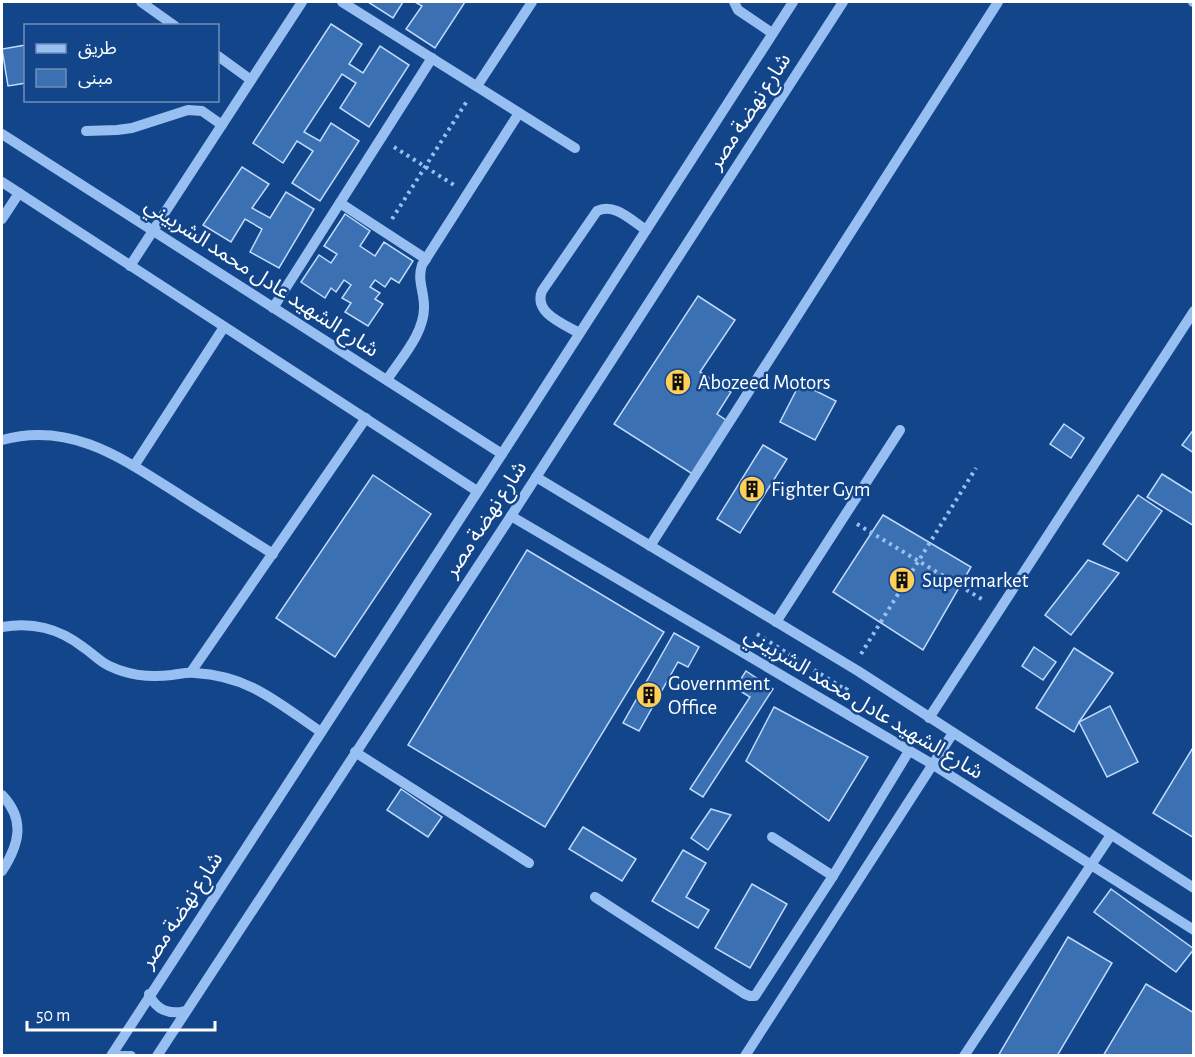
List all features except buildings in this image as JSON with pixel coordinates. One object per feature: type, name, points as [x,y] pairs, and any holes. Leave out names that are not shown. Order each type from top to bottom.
[{"type":"street","points":[[141,2],[172,24]]},
{"type":"street","points":[[130,266],[302,2]]},
{"type":"street","points":[[342,2],[575,148]]},
{"type":"street","points":[[477,86],[532,2]]},
{"type":"street","points":[[734,2],[738,10],[772,33]]},
{"type":"street","name":"شارع نهضة مصر","points":[[111,1056],[793,2]]},
{"type":"street","name":"شارع نهضة مصر","points":[[157,1056],[511,516],[843,2]]},
{"type":"street","points":[[650,546],[998,2]]},
{"type":"street","points":[[219,57],[251,80]]},
{"type":"street","points":[[273,308],[432,58]]},
{"type":"street","points":[[86,130],[132,128],[188,110],[202,111],[222,125]]},
{"type":"street","points":[[387,380],[423,322],[424,304],[419,279],[422,265],[519,113]]},
{"type":"street","name":"شارع الشهيد عادل محمد الشربيني","points":[[2,134],[502,454]]},
{"type":"street","points":[[2,182],[477,491]]},
{"type":"street","points":[[2,219],[19,193]]},
{"type":"street","points":[[340,203],[426,259]]},
{"type":"street","points":[[579,333],[543,309],[539,300],[542,291],[597,211],[605,207],[614,209],[646,230]]},
{"type":"street","points":[[929,718],[1194,312]]},
{"type":"street","points":[[134,466],[225,327]]},
{"type":"street","points":[[191,672],[366,418]]},
{"type":"street","points":[[776,622],[900,430]]},
{"type":"street","points":[[2,440],[26,435],[66,437],[104,449],[273,554]]},
{"type":"street","name":"شارع الشهيد عادل محمد الشربيني","points":[[536,477],[855,669],[1194,888]]},
{"type":"street","name":"شارع الشهيد عادل محمد الشربيني","points":[[511,516],[932,764],[1194,930]]},
{"type":"street","points":[[2,627],[18,625],[49,628],[76,642],[104,665],[125,672],[169,675],[191,672],[223,676],[254,687],[321,732]]},
{"type":"street","points":[[744,1056],[953,733]]},
{"type":"street","points":[[595,897],[745,994],[755,996],[833,876],[909,751]]},
{"type":"street","points":[[356,752],[529,863]]},
{"type":"street","points":[[2,795],[8,801],[18,827],[17,842],[2,871]]},
{"type":"street","points":[[964,1056],[1111,834]]},
{"type":"street","points":[[772,837],[833,876]]},
{"type":"street","points":[[149,994],[158,1007],[164,1011],[171,1013],[186,1011]]},
{"type":"street","points":[[116,1056],[131,1056]]},
{"type":"path","points":[[384,232],[477,86]]},
{"type":"path","points":[[381,139],[467,194]]},
{"type":"path","points":[[748,628],[846,690],[855,669],[918,561],[976,468]]},
{"type":"path","points":[[844,516],[999,609]]},
{"type":"place","name":"Abozeed Motors","points":[[678,382]]},
{"type":"place","name":"Fighter Gym","points":[[752,489]]},
{"type":"place","name":"Supermarket","points":[[902,580]]},
{"type":"place","name":"Government Office","points":[[649,695]]}]
